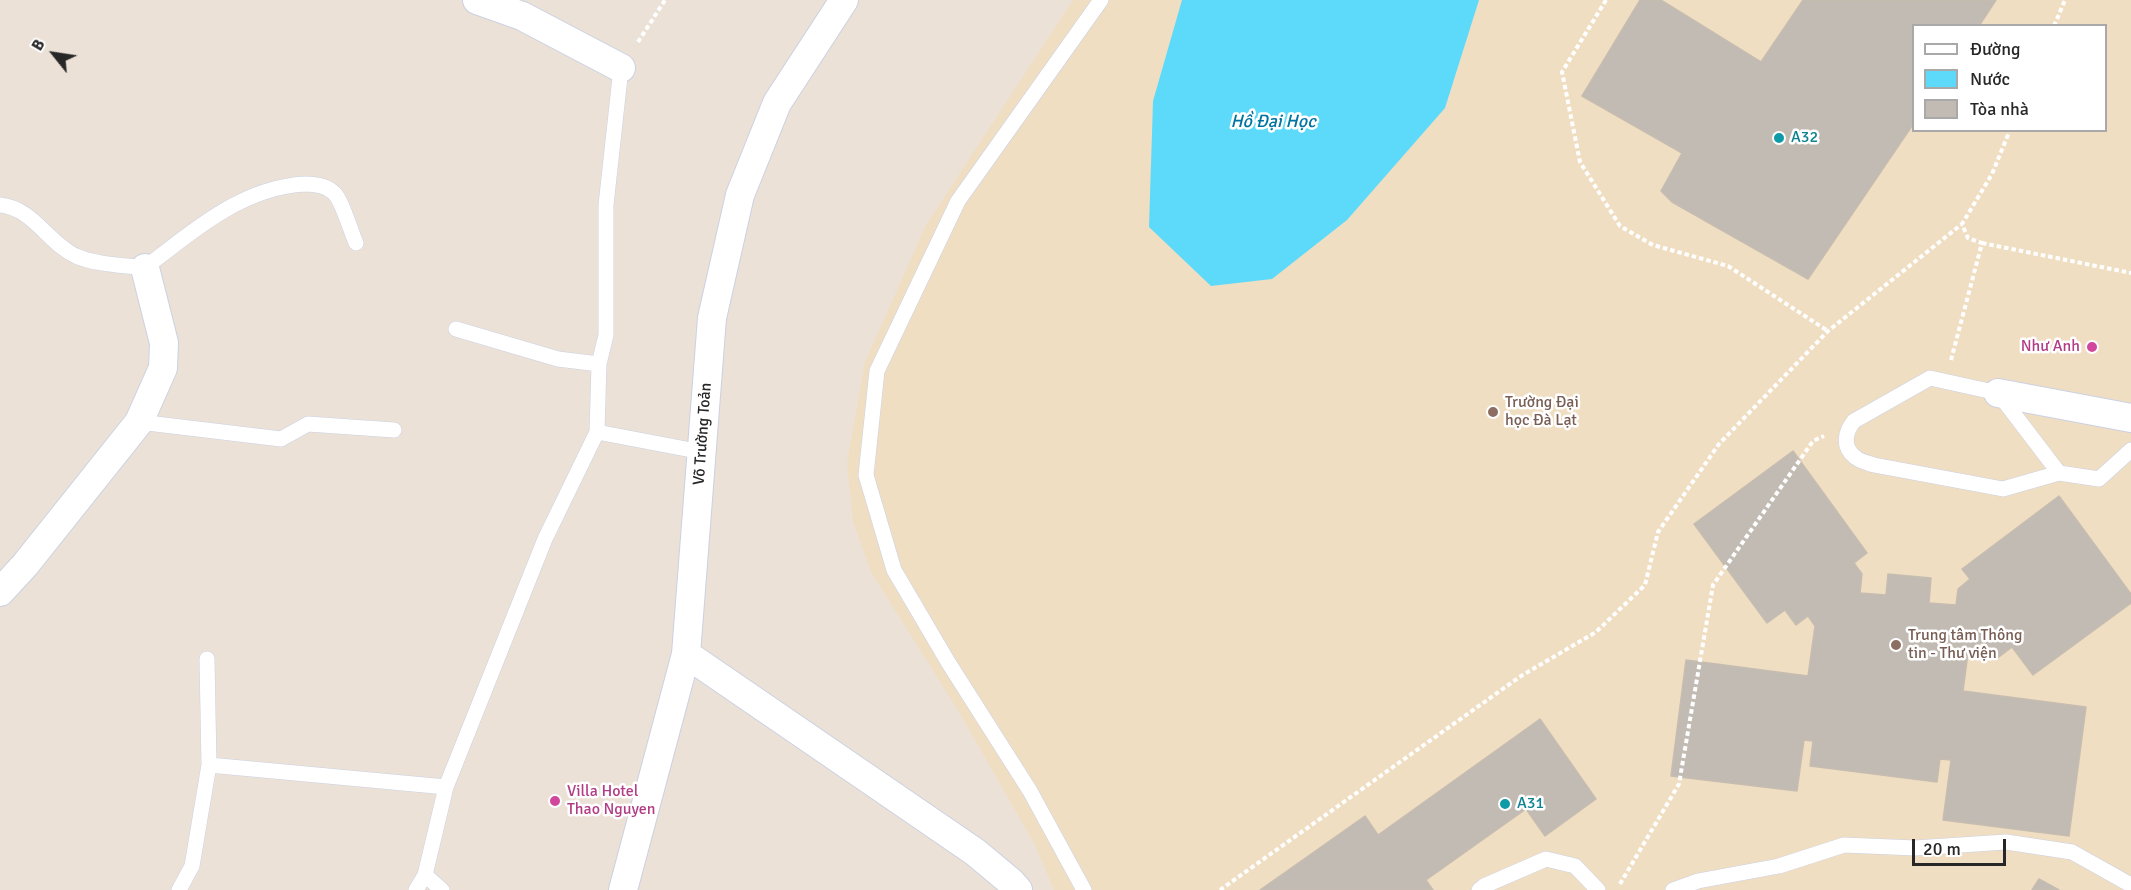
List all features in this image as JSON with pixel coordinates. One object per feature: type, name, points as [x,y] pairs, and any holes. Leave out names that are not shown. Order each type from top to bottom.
[{"type":"street","points":[[477,0],[522,16],[621,68]]},
{"type":"street","name":"Võ Trường Toản","points":[[623,890],[686,654],[712,318],[740,195],[777,103],[844,0]]},
{"type":"street","points":[[0,592],[25,565],[139,422],[163,368],[164,343],[145,268]]},
{"type":"street","points":[[1998,393],[2131,418]]},
{"type":"street","points":[[686,654],[975,852],[1018,890]]},
{"type":"lane","points":[[1084,890],[1030,791],[948,662],[894,570],[866,474],[877,371],[958,201],[1101,0]]},
{"type":"lane","points":[[416,890],[425,874],[446,787],[545,539],[597,432],[599,364],[606,335],[606,205],[621,68]]},
{"type":"lane","points":[[0,205],[11,206],[29,216],[64,249],[76,256],[95,262],[145,268],[209,220],[246,198],[286,185],[310,184],[328,188],[336,195],[356,243]]},
{"type":"lane","points":[[456,328],[558,358],[599,364]]},
{"type":"lane","points":[[2059,473],[1998,393],[1945,381],[1930,378],[1854,421],[1846,430],[1846,444],[1854,457],[1874,465],[2003,489],[2059,473],[2099,479],[2131,450]]},
{"type":"lane","points":[[139,422],[281,440],[308,424],[394,430]]},
{"type":"lane","points":[[597,432],[702,452]]},
{"type":"lane","points":[[179,890],[192,866],[209,765],[207,659]]},
{"type":"lane","points":[[209,765],[446,787]]},
{"type":"lane","points":[[1673,890],[1698,881],[1779,866],[1844,845],[1915,848],[2007,842],[2072,852],[2131,885]]},
{"type":"lane","points":[[1479,890],[1546,859],[1575,866],[1598,890]]},
{"type":"lane","points":[[425,874],[442,890]]},
{"type":"path","points":[[621,68],[665,0]]},
{"type":"path","points":[[1606,0],[1562,72],[1580,162],[1620,226],[1653,245],[1728,266],[1828,331]]},
{"type":"path","points":[[2055,24],[2065,0]]},
{"type":"path","points":[[1220,890],[1521,676],[1596,632],[1645,585],[1658,532],[1719,444],[1828,331],[1962,224],[1992,174],[2009,132]]},
{"type":"path","points":[[1962,224],[1968,238],[1982,243],[2131,273]]},
{"type":"path","points":[[1945,381],[1982,243]]},
{"type":"path","points":[[1617,890],[1679,784],[1713,585],[1813,441],[1854,421]]},
{"type":"shaded area","name":"Trường Đại học Đà Lạt","points":[[1073,0],[2131,0],[2131,890],[1054,890],[1035,845],[959,712],[871,572],[853,521],[847,463],[865,362],[926,225]]},
{"type":"water","name":"Hồ Đại Học","points":[[1182,0],[1479,0],[1445,108],[1347,220],[1272,279],[1211,286],[1149,227],[1153,101]]},
{"type":"building","name":"A32","points":[[1640,0],[1661,0],[1761,62],[1803,0],[1996,0],[1980,24],[1912,24],[1912,126],[1808,279],[1672,202],[1661,191],[1682,153],[1582,96]]},
{"type":"building","name":"Trung tâm Thông tin - Thư viện","points":[[1793,451],[1867,553],[1854,563],[1862,574],[1860,593],[1886,595],[1888,574],[1931,578],[1929,603],[1956,605],[1958,589],[1970,579],[1962,569],[2059,496],[2131,594],[2131,603],[2033,675],[2012,647],[1995,660],[1982,642],[1968,653],[1963,691],[2086,707],[2069,836],[1943,820],[1951,760],[1940,759],[1937,782],[1810,766],[1813,741],[1804,740],[1797,791],[1671,776],[1686,660],[1808,676],[1815,626],[1808,616],[1796,625],[1785,610],[1767,623],[1694,524]]},
{"type":"building","name":"A31","points":[[1540,719],[1596,799],[1545,836],[1526,809],[1426,880],[1433,890],[1260,890],[1365,816],[1378,835]]},
{"type":"building","points":[[2039,879],[2059,890],[2032,890]]},
{"type":"place","name":"A32","points":[[1779,138]]},
{"type":"place","name":"Như Anh","points":[[2092,347]]},
{"type":"place","name":"Trường Đại học Đà Lạt","points":[[1493,412]]},
{"type":"place","name":"Trung tâm Thông tin - Thư viện","points":[[1896,645]]},
{"type":"place","name":"Villa Hotel Thao Nguyen","points":[[555,801]]},
{"type":"place","name":"A31","points":[[1505,804]]}]
